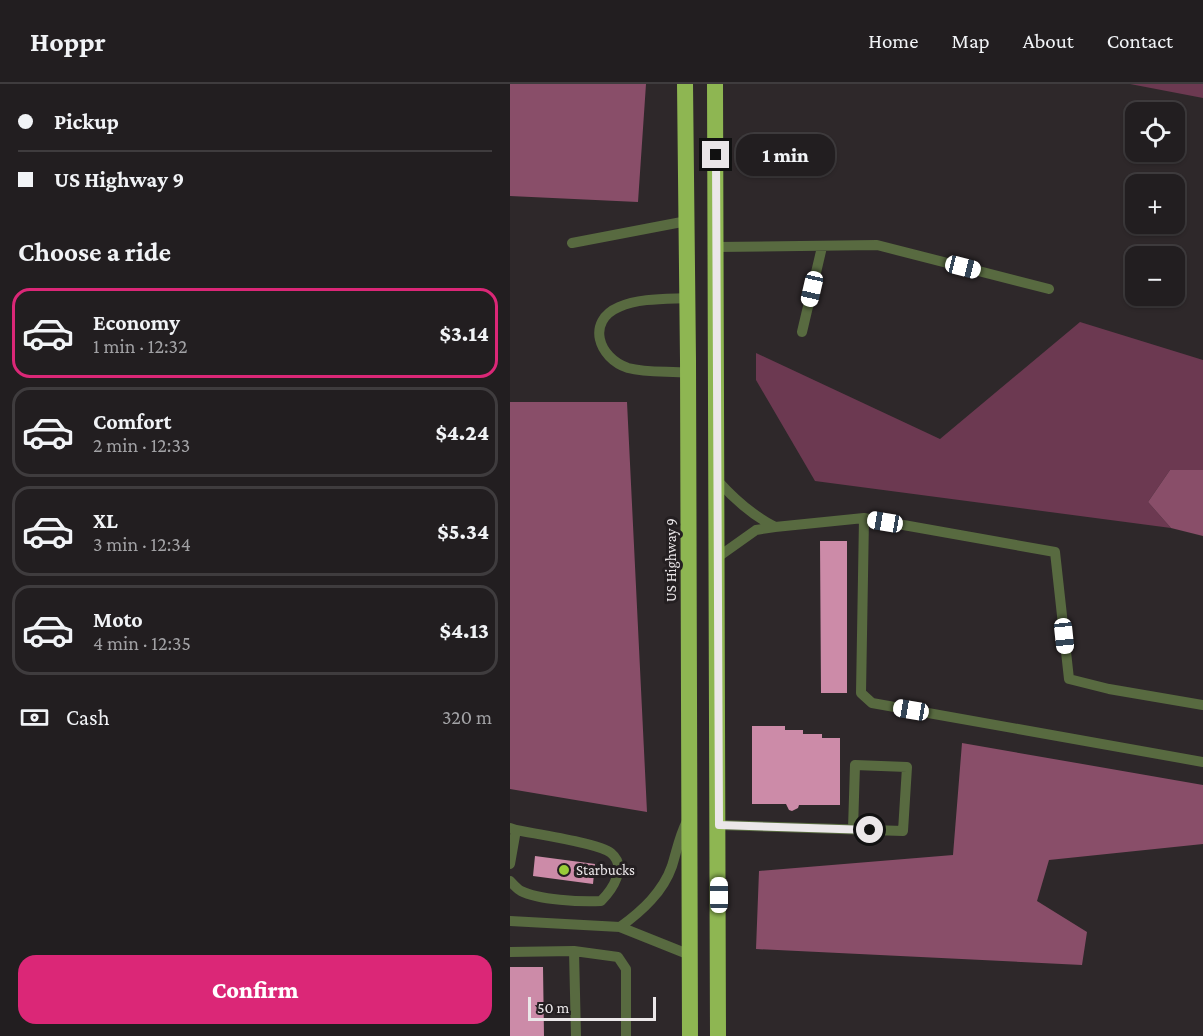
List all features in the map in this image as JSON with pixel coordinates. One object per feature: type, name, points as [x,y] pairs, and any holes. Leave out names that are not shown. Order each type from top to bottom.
[{"type":"highway","name":"US Highway 9","points":[[685,84],[688,298],[690,1036]]},
{"type":"highway","points":[[715,84],[718,1036]]},
{"type":"lane","points":[[572,243],[687,221]]},
{"type":"lane","points":[[716,247],[877,245],[1049,289]]},
{"type":"lane","points":[[802,332],[822,247]]},
{"type":"lane","points":[[688,298],[622,305],[612,310],[607,314],[602,325],[600,342],[608,357],[629,368],[688,373]]},
{"type":"lane","points":[[718,481],[754,516],[775,527]]},
{"type":"lane","points":[[864,518],[861,693],[872,703],[1203,762]]},
{"type":"lane","points":[[718,557],[756,530],[864,518],[1055,552],[1069,679],[1109,689],[1203,705]]},
{"type":"lane","points":[[719,825],[853,830],[903,831],[907,767],[855,765],[853,830]]},
{"type":"lane","points":[[620,927],[641,912],[657,894],[671,868],[677,840],[690,814]]},
{"type":"lane","points":[[510,864],[513,829],[598,846],[613,854],[619,868],[616,881],[601,902],[544,897],[521,891],[510,881]]},
{"type":"lane","points":[[510,921],[620,927],[690,955]]},
{"type":"lane","points":[[574,951],[576,1036]]},
{"type":"lane","points":[[510,952],[574,951],[618,957],[626,969],[626,1036]]},
{"type":"shaded area","points":[[510,84],[646,84],[638,202],[510,196]]},
{"type":"shaded area","points":[[1130,84],[1203,84],[1203,98]]},
{"type":"shaded area","points":[[1080,322],[1203,360],[1203,470],[1170,470],[1148,502],[1171,528],[815,481],[756,380],[756,353],[940,439]]},
{"type":"shaded area","points":[[510,402],[627,402],[647,812],[510,789]]},
{"type":"shaded area","points":[[1170,470],[1203,470],[1203,536],[1171,528],[1148,502]]},
{"type":"shaded area","points":[[962,743],[1203,785],[1203,844],[1049,860],[1037,901],[1087,932],[1082,965],[756,949],[759,871],[953,855]]},
{"type":"building","points":[[820,541],[847,541],[847,693],[821,693]]},
{"type":"building","points":[[752,726],[785,726],[785,730],[803,730],[803,734],[822,734],[822,738],[840,738],[840,805],[799,805],[792,811],[786,804],[752,804]]},
{"type":"building","name":"Starbucks","points":[[535,856],[595,864],[593,884],[533,876]]},
{"type":"building","points":[[510,967],[543,967],[544,1036],[510,1036]]},
{"type":"place","name":"Starbucks","points":[[564,870]]},
{"type":"route","points":[[716,155],[719,825],[870,830]]}]
